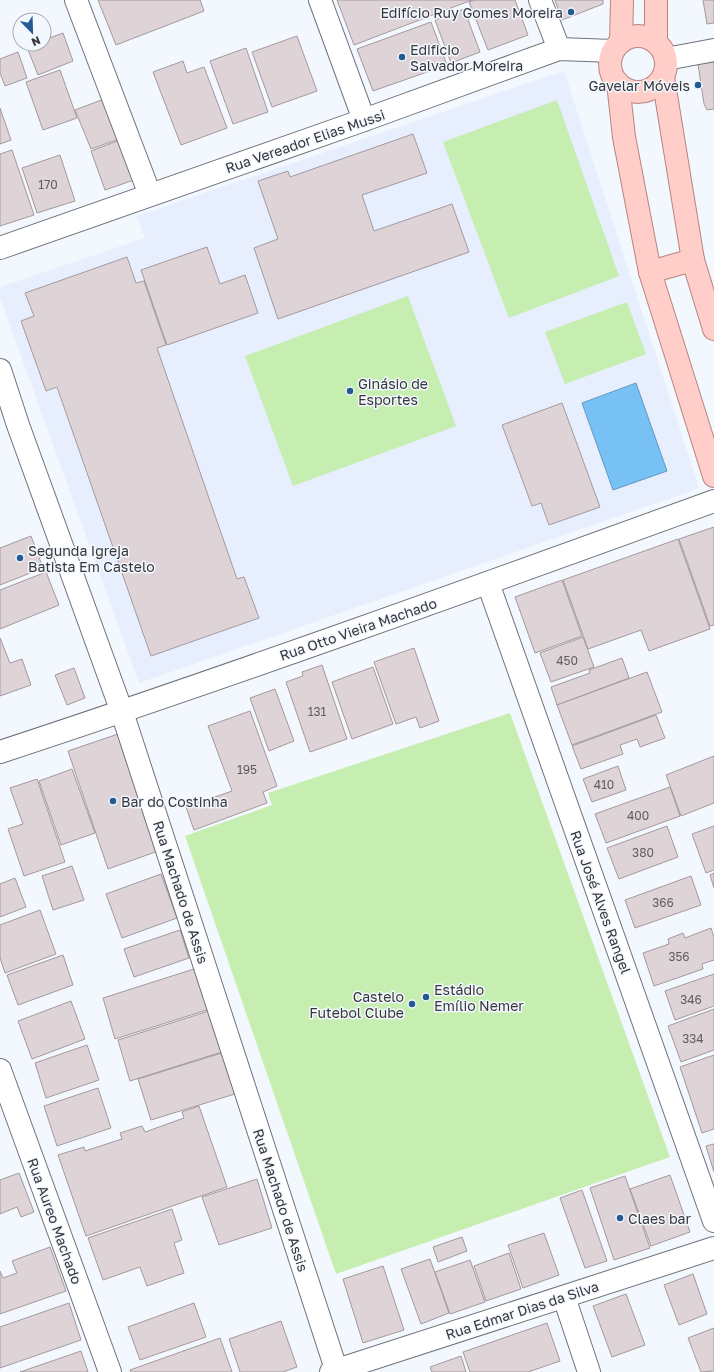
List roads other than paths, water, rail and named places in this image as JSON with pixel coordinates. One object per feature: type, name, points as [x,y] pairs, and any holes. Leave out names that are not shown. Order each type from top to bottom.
[{"type":"main road","points":[[622,0],[617,47],[610,59],[610,68],[613,76],[618,83],[633,91],[650,89],[658,84],[662,60]]},
{"type":"main road","points":[[656,0],[662,60],[693,260],[714,329]]},
{"type":"main road","points":[[617,47],[639,36],[662,60]]},
{"type":"main road","points":[[618,83],[624,137],[650,272],[714,476]]},
{"type":"main road","points":[[650,272],[693,260]]},
{"type":"street","points":[[76,0],[150,195]]},
{"type":"street","points":[[320,0],[364,120]]},
{"type":"street","points":[[540,0],[559,49]]},
{"type":"street","name":"Rua Vereador Elias Mussi","points":[[0,248],[364,120],[559,49],[617,47]]},
{"type":"street","points":[[662,60],[714,50]]},
{"type":"street","name":"Rua Machado de Assis","points":[[0,370],[122,712],[335,1371]]},
{"type":"street","name":"Rua Otto Vieira Machado","points":[[0,752],[122,712],[488,583],[714,501]]},
{"type":"street","name":"Rua José Alves Rangel","points":[[488,583],[714,1221]]},
{"type":"street","name":"Rua Aureo Machado","points":[[0,1070],[110,1372]]},
{"type":"street","name":"Rua Edmar Dias da Silva","points":[[335,1371],[714,1248]]},
{"type":"street","points":[[564,1297],[589,1372]]},
{"type":"water","points":[[636,383],[667,471],[613,490],[582,403]]},
{"type":"place","name":"Edifício Ruy Gomes Moreira","points":[[571,12]]},
{"type":"place","name":"Edificio Salvador Moreira","points":[[402,57]]},
{"type":"place","name":"Gavelar Móveis","points":[[698,85]]},
{"type":"place","name":"Ginásio de Esportes","points":[[350,391]]},
{"type":"place","name":"Segunda Igreja Batista Em Castelo","points":[[20,558]]},
{"type":"place","name":"Bar do Costinha","points":[[113,801]]},
{"type":"place","name":"Estádio Emílio Nemer","points":[[426,997]]},
{"type":"place","name":"Castelo Futebol Clube","points":[[412,1004]]},
{"type":"place","name":"Claes bar","points":[[620,1218]]}]
